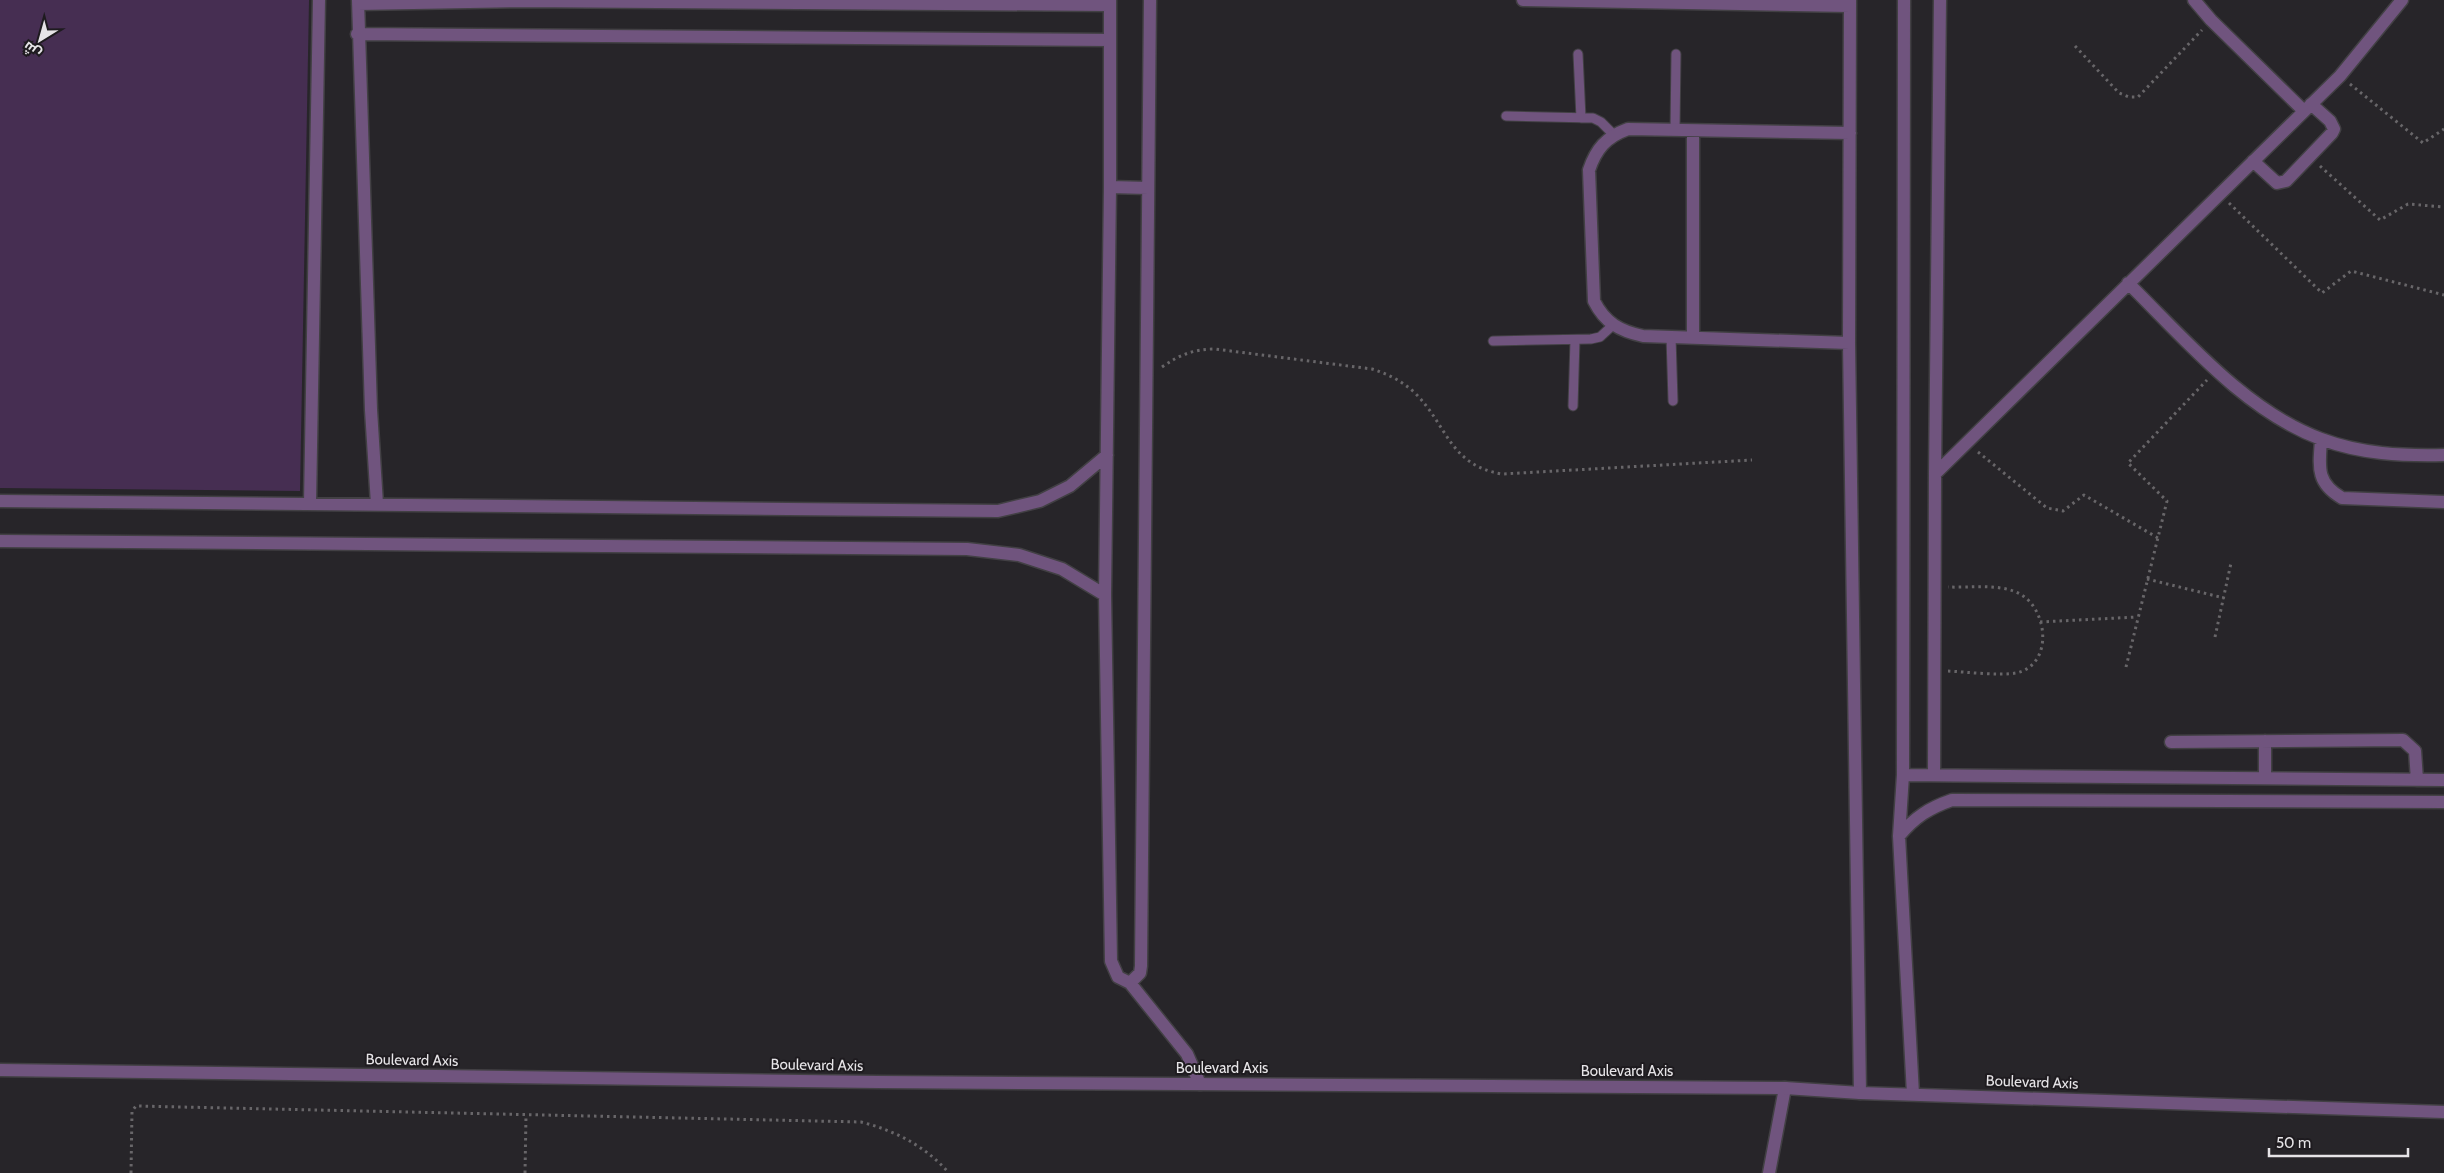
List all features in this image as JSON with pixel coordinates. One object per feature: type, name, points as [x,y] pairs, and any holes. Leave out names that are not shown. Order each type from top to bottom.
[{"type":"street","points":[[310,503],[319,0]]},
{"type":"street","points":[[377,504],[371,410],[358,2],[519,0],[1110,2],[1110,187],[1105,595],[1111,961],[1118,978],[1130,983],[1187,1054],[1200,1084]]},
{"type":"street","points":[[1130,983],[1140,973],[1141,966],[1150,0]]},
{"type":"street","points":[[1523,0],[1850,3],[1849,343],[1860,1093]]},
{"type":"street","points":[[1904,0],[1903,775],[1899,836],[1913,1094]]},
{"type":"street","points":[[1934,774],[1940,0]]},
{"type":"street","points":[[2194,0],[2211,20],[2308,107],[2330,121],[2334,129],[2282,183],[2273,180],[2253,161]]},
{"type":"street","points":[[1935,474],[2340,76],[2402,0]]},
{"type":"street","points":[[358,34],[1109,40]]},
{"type":"street","points":[[1849,343],[1643,336],[1613,326],[1601,315],[1594,301],[1589,170],[1594,156],[1602,144],[1614,134],[1628,129],[1850,134]]},
{"type":"street","points":[[1693,131],[1693,338]]},
{"type":"street","points":[[1110,187],[1148,188]]},
{"type":"street","points":[[2128,283],[2217,370],[2269,413],[2321,440],[2356,450],[2385,454],[2444,455]]},
{"type":"street","points":[[2321,440],[2321,477],[2329,490],[2342,498],[2444,502]]},
{"type":"street","points":[[0,501],[998,511],[1040,501],[1070,486],[1107,455]]},
{"type":"street","points":[[0,541],[967,549],[1019,555],[1062,570],[1105,595]]},
{"type":"street","points":[[2170,742],[2403,740],[2414,751],[2417,780]]},
{"type":"street","points":[[2265,741],[2265,777]]},
{"type":"street","points":[[1903,775],[2444,780]]},
{"type":"street","points":[[1899,836],[1913,819],[1932,807],[1952,800],[2444,802]]},
{"type":"street","name":"Boulevard Axis","points":[[0,1070],[888,1082],[1785,1088],[1860,1093],[2444,1112]]},
{"type":"street","points":[[1769,1173],[1785,1088]]},
{"type":"lane","points":[[1578,54],[1581,118]]},
{"type":"lane","points":[[1675,130],[1676,54]]},
{"type":"lane","points":[[1506,116],[1593,118],[1601,122],[1614,134]]},
{"type":"lane","points":[[1493,341],[1574,340],[1600,337],[1613,326]]},
{"type":"lane","points":[[1671,337],[1673,401]]},
{"type":"lane","points":[[1573,406],[1574,340]]},
{"type":"path","points":[[2075,46],[2119,93],[2129,97],[2138,97],[2211,20]]},
{"type":"path","points":[[2340,76],[2423,144],[2444,129]]},
{"type":"path","points":[[2310,156],[2380,220],[2408,204],[2444,207]]},
{"type":"path","points":[[2219,194],[2322,293],[2351,271],[2444,295]]},
{"type":"path","points":[[1146,380],[1171,360],[1199,349],[1215,349],[1372,369],[1396,379],[1416,394],[1460,455],[1479,468],[1502,474],[1752,460]]},
{"type":"path","points":[[2126,667],[2167,501],[2128,463],[2217,370]]},
{"type":"path","points":[[1967,442],[2047,508],[2063,511],[2084,495],[2158,538]]},
{"type":"path","points":[[2215,637],[2231,563]]},
{"type":"path","points":[[2148,579],[2224,598]]},
{"type":"path","points":[[1934,586],[2013,591],[2033,605],[2043,634],[2041,652],[2036,660],[2016,673],[1934,671]]},
{"type":"path","points":[[2040,622],[2137,617]]},
{"type":"path","points":[[131,1173],[132,1111],[136,1106],[861,1122],[884,1128],[908,1138],[932,1155],[949,1173]]},
{"type":"path","points":[[525,1173],[526,1115]]},
{"type":"shaded area","points":[[0,0],[309,0],[300,491],[0,488]]}]
